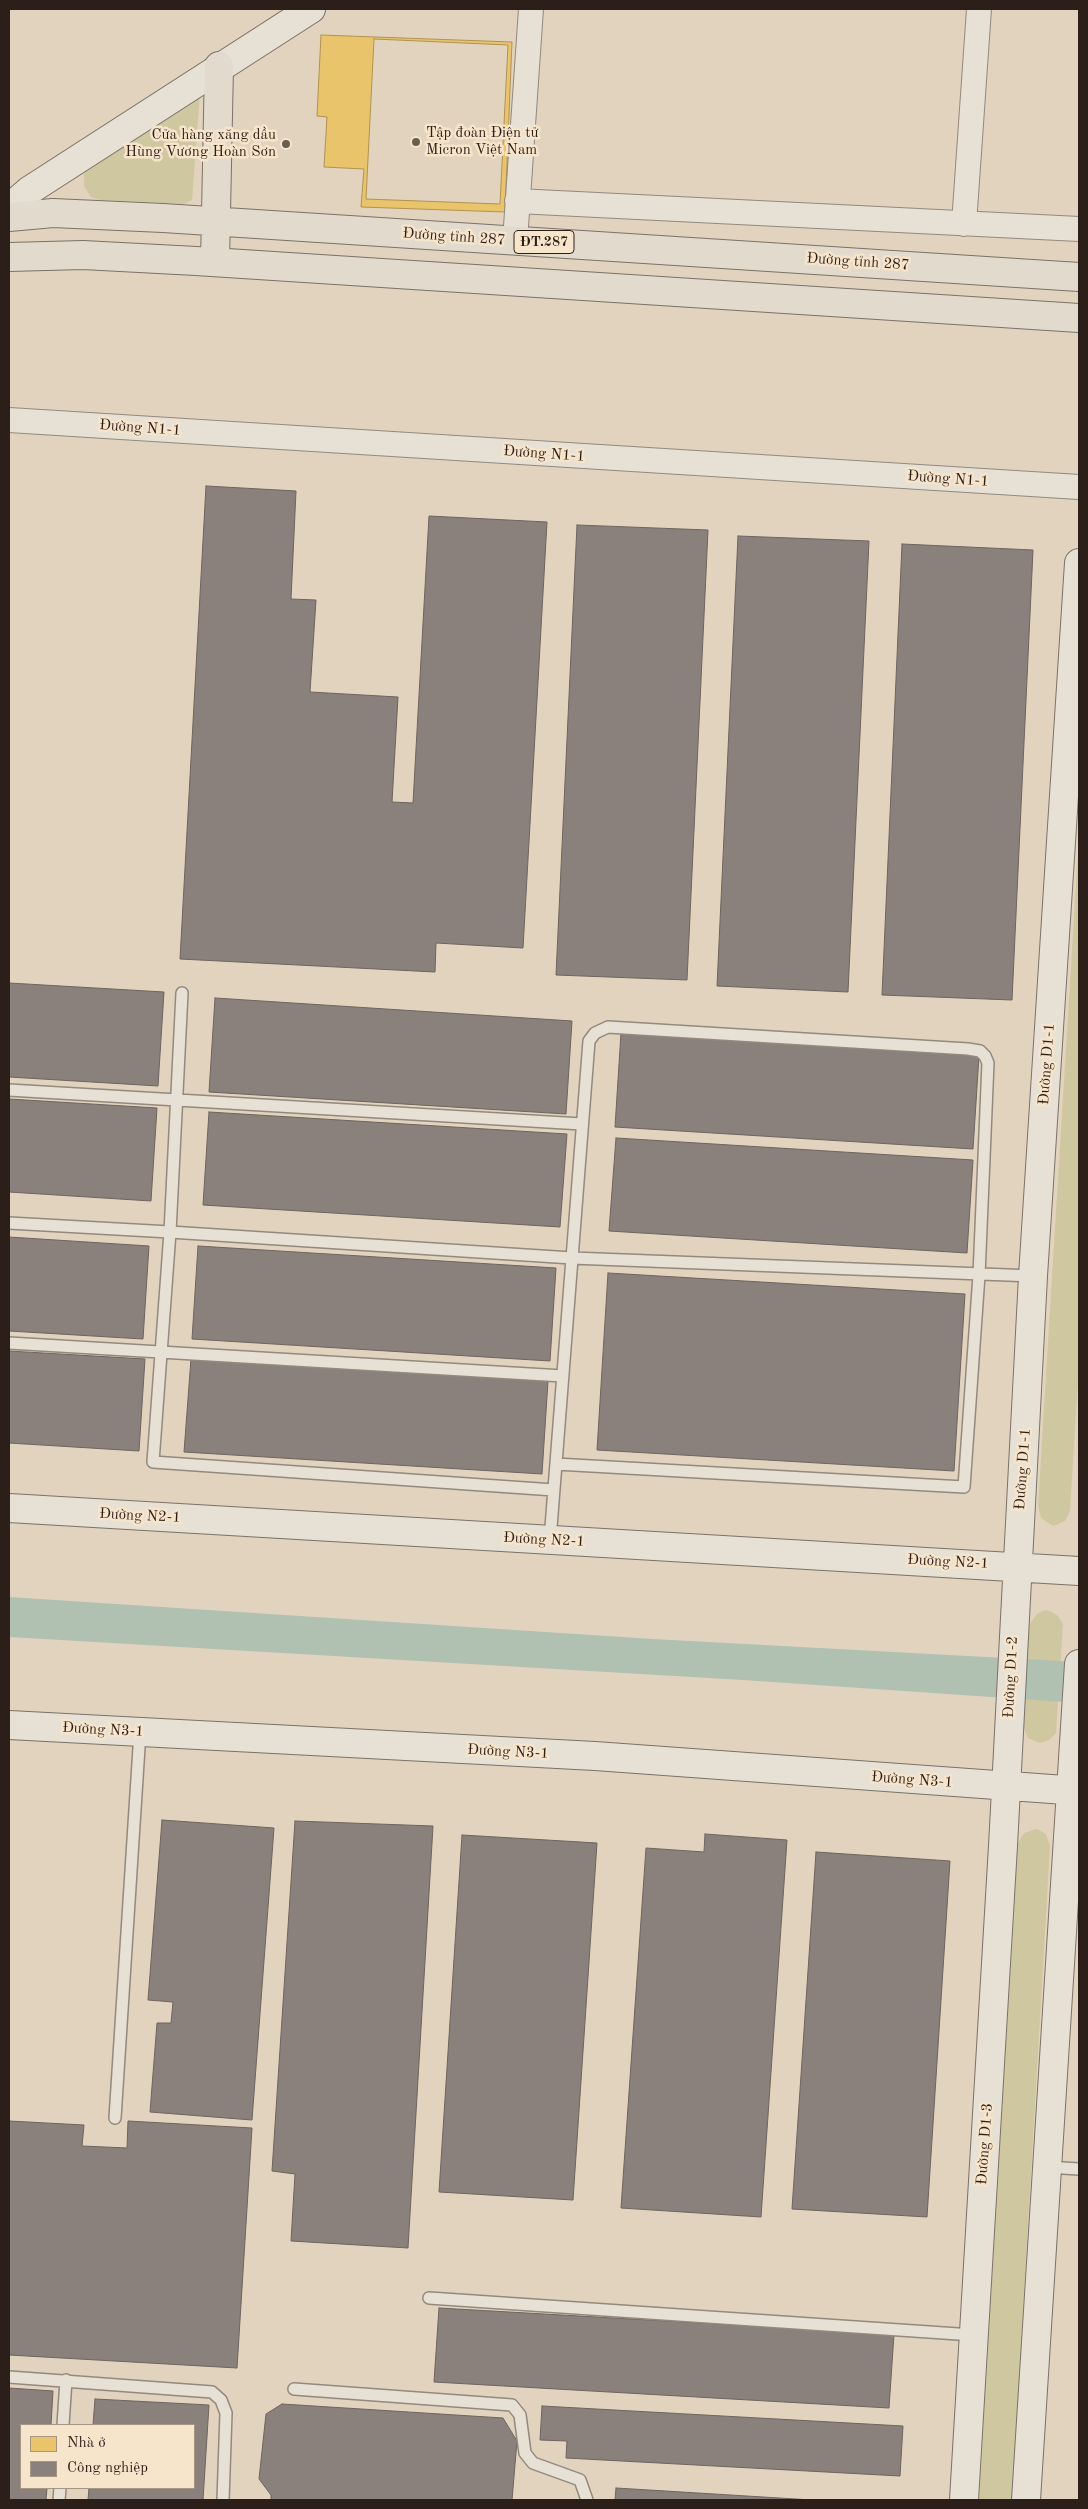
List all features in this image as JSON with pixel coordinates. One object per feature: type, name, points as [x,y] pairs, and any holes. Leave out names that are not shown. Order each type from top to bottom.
[{"type":"main road","points":[[215,262],[219,66]]},
{"type":"main road","name":"Đường tỉnh 287","points":[[9,217],[53,213],[217,222],[1079,277]]},
{"type":"main road","points":[[9,257],[83,255],[215,262],[1079,318]]},
{"type":"street","points":[[9,208],[30,190],[219,66],[311,9]]},
{"type":"street","points":[[514,241],[531,9]]},
{"type":"street","points":[[964,224],[979,9]]},
{"type":"street","points":[[517,201],[1079,229]]},
{"type":"street","name":"Đường N1-1","points":[[9,420],[1079,487]]},
{"type":"street","name":"Đường D1-1","points":[[1017,1566],[1033,1276],[1079,563]]},
{"type":"street","name":"Đường N2-1","points":[[9,1508],[1079,1571]]},
{"type":"street","name":"Đường D1-2","points":[[1006,1787],[1017,1566]]},
{"type":"street","points":[[1026,2500],[1046,2167],[1075,1791],[1079,1664]]},
{"type":"street","name":"Đường N3-1","points":[[9,1725],[605,1757],[1075,1791]]},
{"type":"street","name":"Đường D1-3","points":[[964,2500],[1006,1787]]},
{"type":"lane","points":[[182,993],[170,1232],[153,1462],[554,1490]]},
{"type":"lane","points":[[550,1540],[589,1041],[595,1033],[608,1027],[980,1051],[988,1063],[979,1275],[964,1487],[556,1464]]},
{"type":"lane","points":[[9,1090],[582,1124]]},
{"type":"lane","points":[[9,1224],[170,1232],[572,1258],[1033,1276]]},
{"type":"lane","points":[[9,1343],[563,1376]]},
{"type":"lane","points":[[115,2118],[140,1732]]},
{"type":"lane","points":[[1046,2167],[1079,2168]]},
{"type":"lane","points":[[429,2298],[973,2335]]},
{"type":"lane","points":[[9,2377],[212,2392],[221,2400],[226,2413],[223,2500]]},
{"type":"lane","points":[[63,2424],[66,2380]]},
{"type":"lane","points":[[294,2389],[512,2405],[520,2415],[525,2453],[533,2463],[580,2480],[587,2500]]},
{"type":"shaded area","points":[[200,92],[192,200],[184,204],[99,200],[91,197],[84,186],[84,172],[91,161]]},
{"type":"shaded area","points":[[1079,836],[1079,1364],[1070,1511],[1065,1521],[1053,1526],[1041,1518],[1038,1506]]},
{"type":"shaded area","points":[[9,1597],[653,1639],[1079,1662],[1079,1703],[743,1680],[9,1637]]},
{"type":"shaded area","points":[[1045,1610],[1058,1616],[1063,1624],[1056,1733],[1049,1740],[1040,1743],[1028,1738],[1023,1726],[1029,1625],[1037,1614]]},
{"type":"shaded area","points":[[1037,1829],[1046,1834],[1050,1846],[1012,2500],[979,2500],[1018,1843],[1024,1833]]},
{"type":"building: Nhà ở","name":"Tập đoàn Điện tử Micron Việt Nam","points":[[321,35],[512,42],[505,212],[361,207],[364,169],[324,167],[327,117],[317,116]]},
{"type":"building: Nhà ở","name":"Tập đoàn Điện tử Micron Việt Nam","points":[[374,39],[508,45],[500,204],[366,199]]},
{"type":"building: Công nghiệp","points":[[206,486],[296,491],[291,599],[316,600],[310,692],[398,697],[392,802],[413,803],[429,516],[547,522],[523,948],[436,943],[435,972],[180,959]]},
{"type":"building: Công nghiệp","points":[[577,525],[708,530],[687,980],[556,975]]},
{"type":"building: Công nghiệp","points":[[738,536],[869,541],[848,992],[717,986]]},
{"type":"building: Công nghiệp","points":[[902,544],[1033,550],[1012,1000],[882,995]]},
{"type":"building: Công nghiệp","points":[[9,983],[164,992],[158,1086],[9,1077]]},
{"type":"building: Công nghiệp","points":[[215,998],[572,1021],[566,1114],[209,1092]]},
{"type":"building: Công nghiệp","points":[[621,1033],[979,1056],[973,1149],[615,1127]]},
{"type":"building: Công nghiệp","points":[[9,1099],[157,1108],[151,1201],[9,1192]]},
{"type":"building: Công nghiệp","points":[[209,1112],[567,1134],[560,1227],[203,1205]]},
{"type":"building: Công nghiệp","points":[[616,1138],[973,1160],[967,1253],[609,1231]]},
{"type":"building: Công nghiệp","points":[[9,1237],[149,1246],[143,1339],[9,1331]]},
{"type":"building: Công nghiệp","points":[[198,1246],[556,1268],[550,1361],[192,1339]]},
{"type":"building: Công nghiệp","points":[[608,1273],[965,1294],[954,1471],[597,1450]]},
{"type":"building: Công nghiệp","points":[[9,1351],[145,1359],[139,1451],[9,1443]]},
{"type":"building: Công nghiệp","points":[[191,1359],[548,1381],[542,1474],[184,1452]]},
{"type":"building: Công nghiệp","points":[[162,1820],[274,1828],[252,2120],[150,2112],[157,2023],[171,2023],[173,2002],[148,2000]]},
{"type":"building: Công nghiệp","points":[[295,1821],[433,1826],[408,2248],[291,2241],[295,2174],[272,2171]]},
{"type":"building: Công nghiệp","points":[[705,1834],[787,1840],[761,2217],[621,2208],[646,1848],[704,1852]]},
{"type":"building: Công nghiệp","points":[[462,1835],[597,1843],[573,2200],[439,2192]]},
{"type":"building: Công nghiệp","points":[[816,1852],[950,1861],[927,2217],[792,2209]]},
{"type":"building: Công nghiệp","points":[[9,2121],[84,2125],[82,2146],[127,2148],[128,2121],[252,2128],[237,2368],[9,2355]]},
{"type":"building: Công nghiệp","points":[[439,2308],[894,2334],[889,2408],[434,2382]]},
{"type":"building: Công nghiệp","points":[[9,2388],[53,2391],[51,2424],[20,2424],[20,2489],[47,2489],[46,2500],[9,2500]]},
{"type":"building: Công nghiệp","points":[[95,2399],[209,2405],[203,2500],[88,2500],[89,2489],[195,2489],[195,2424],[93,2424]]},
{"type":"building: Công nghiệp","points":[[282,2404],[503,2418],[517,2441],[512,2500],[271,2500],[271,2495],[259,2479],[266,2414]]},
{"type":"building: Công nghiệp","points":[[542,2406],[903,2426],[900,2476],[566,2458],[567,2441],[540,2440]]},
{"type":"building: Công nghiệp","points":[[616,2488],[812,2500],[615,2500]]},
{"type":"place","name":"Tập đoàn Điện tử Micron Việt Nam","points":[[416,142]]},
{"type":"place","name":"Cửa hàng xăng dầu Hùng Vương Hoàn Sơn","points":[[286,144]]}]
